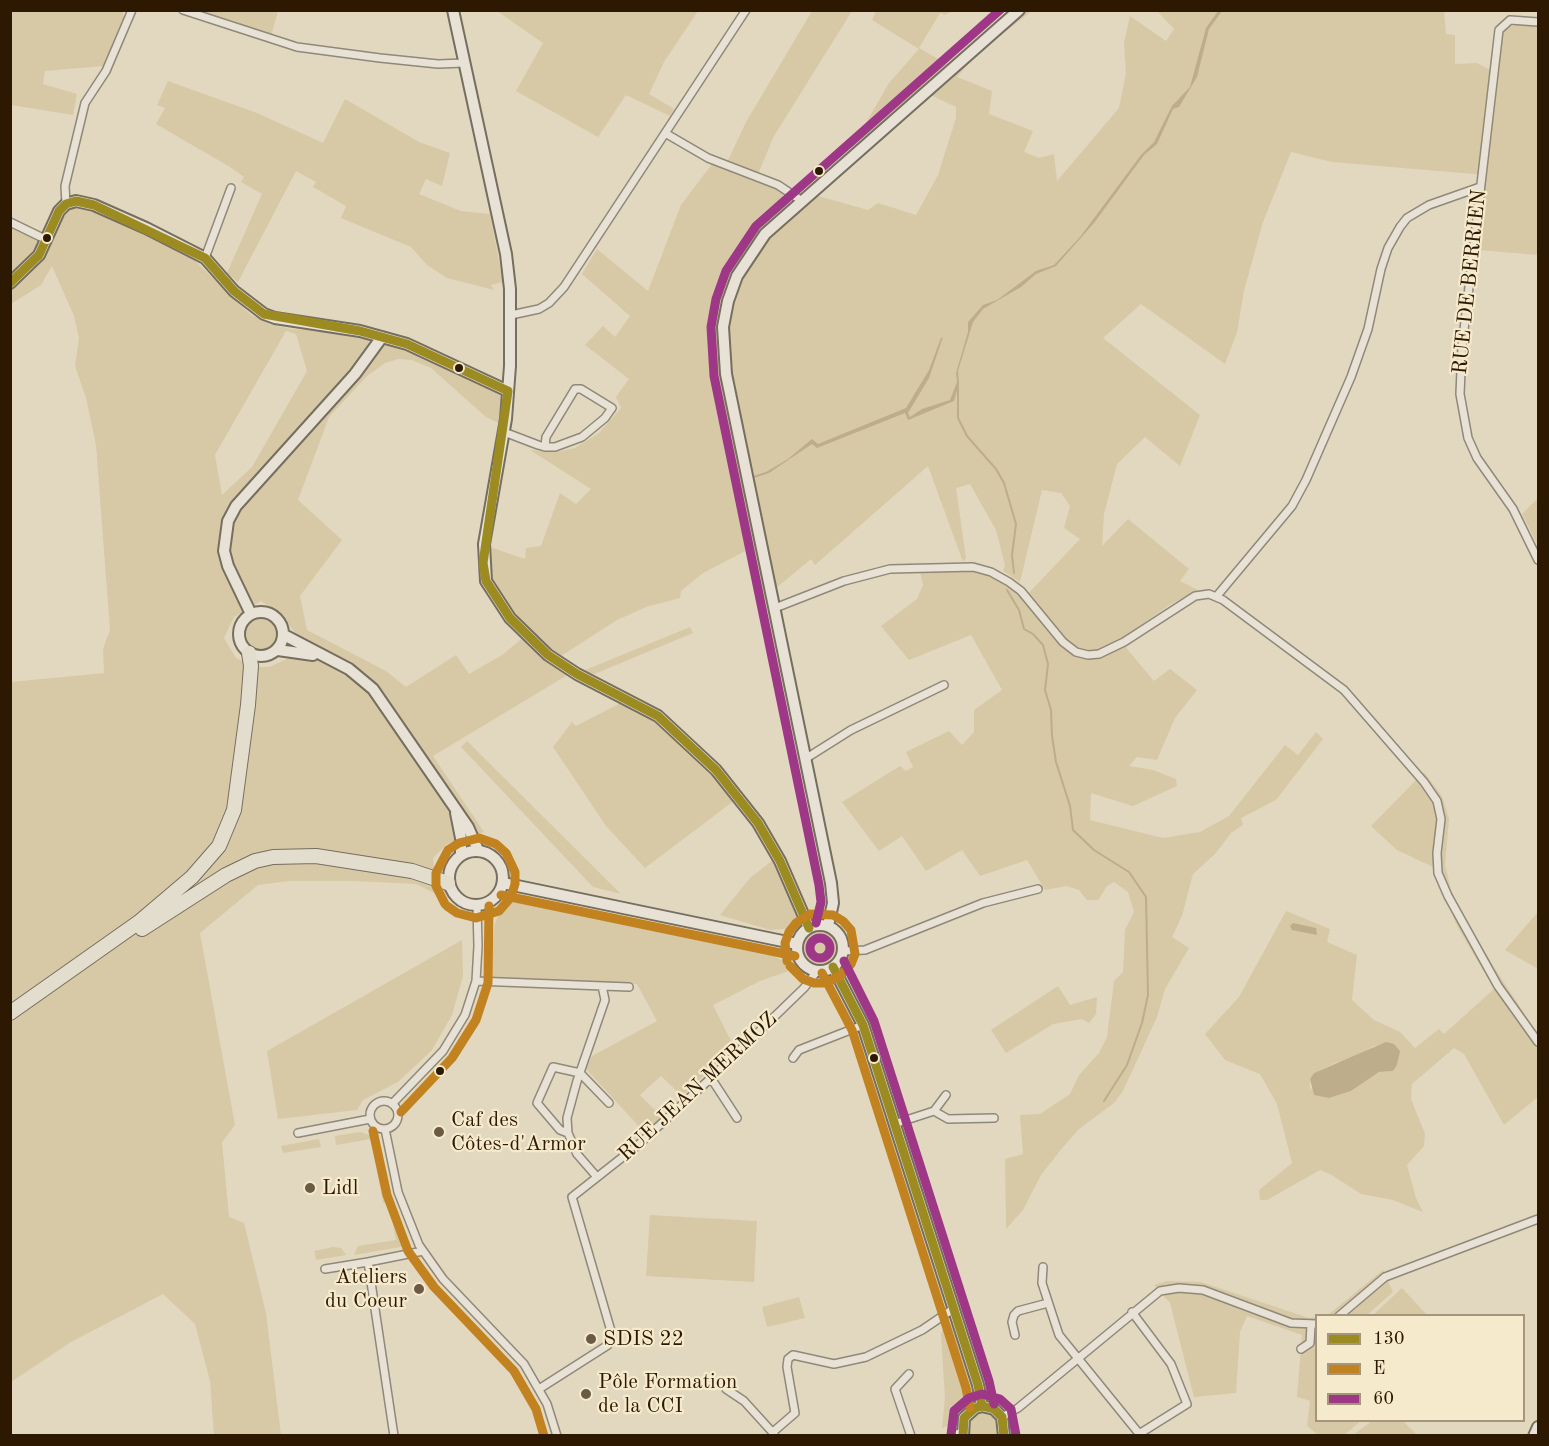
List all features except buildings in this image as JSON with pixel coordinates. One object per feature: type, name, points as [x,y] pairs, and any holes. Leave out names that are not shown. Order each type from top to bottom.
[{"type":"highway","points":[[31,999],[139,922],[192,877],[219,846],[234,810],[248,705],[251,666],[249,653]]},
{"type":"highway","points":[[10,1013],[226,875],[255,861],[286,855],[316,856],[412,871],[448,883]]},
{"type":"main road","points":[[453,10],[506,254],[511,315],[504,432],[483,563],[486,581],[496,600],[510,618],[548,655],[577,674],[658,717],[717,770],[758,823],[780,861],[809,928]]},
{"type":"main road","points":[[828,926],[833,903],[831,883],[723,354],[723,327],[728,301],[737,276],[765,234],[1019,10]]},
{"type":"main road","points":[[10,283],[39,255],[59,210],[66,204],[76,201],[94,205],[179,243],[205,258],[234,291],[264,314],[275,318],[360,331],[407,344],[508,391]]},
{"type":"main road","points":[[251,614],[228,566],[224,551],[228,521],[236,506],[373,353],[382,337]]},
{"type":"main road","points":[[278,650],[284,635],[279,620],[273,615],[258,612],[251,614],[241,623],[238,637],[244,649],[249,653],[264,657],[278,650],[325,658]]},
{"type":"main road","points":[[284,635],[362,679],[390,712],[424,759],[468,826],[478,850],[497,861],[501,868],[503,883],[491,902],[477,906],[462,902],[455,897],[448,883],[451,866],[461,855],[478,850]]},
{"type":"main road","points":[[456,809],[461,855]]},
{"type":"main road","points":[[503,883],[797,944]]},
{"type":"main road","points":[[828,926],[840,936],[843,951],[833,967],[817,971],[810,969],[799,958],[797,944],[809,928],[828,926]]},
{"type":"main road","points":[[833,967],[863,1025],[978,1385],[982,1406]]},
{"type":"main road","points":[[959,1434],[969,1412],[982,1406],[993,1409],[1002,1417],[1004,1436]]},
{"type":"main road","points":[[1534,1436],[1539,1427]]},
{"type":"street","points":[[66,204],[66,186],[85,103],[106,71],[132,10]]},
{"type":"street","points":[[183,10],[297,47],[438,64],[464,63]]},
{"type":"street","points":[[511,315],[539,309],[549,303],[564,287],[746,10]]},
{"type":"street","name":"RUE DE BERRIEN","points":[[1539,22],[1510,20],[1499,30],[1462,347],[1460,394],[1468,438],[1477,458],[1513,509],[1539,560]]},
{"type":"street","points":[[664,133],[708,158],[778,185],[802,201]]},
{"type":"street","points":[[1216,597],[1293,506],[1306,480],[1352,377],[1368,329],[1388,248],[1400,226],[1407,218],[1429,205],[1480,187]]},
{"type":"street","points":[[205,258],[231,188]]},
{"type":"street","points":[[10,222],[47,240]]},
{"type":"street","points":[[504,432],[545,447],[562,445],[582,437],[605,418],[612,408],[581,389],[575,389],[546,436],[545,447]]},
{"type":"street","points":[[775,608],[844,581],[880,570],[916,567],[973,567],[992,572],[1021,591],[1063,642],[1076,652],[1088,655],[1099,654],[1124,642],[1196,596],[1209,594],[1216,597],[1344,690],[1424,782],[1437,801],[1441,819],[1437,853],[1438,873],[1448,896],[1498,986],[1539,1042]]},
{"type":"street","points":[[805,759],[851,730],[944,685]]},
{"type":"street","points":[[843,951],[865,950],[983,903],[1038,889]]},
{"type":"street","points":[[392,1104],[424,1072],[453,1036],[465,1015],[476,981],[477,906]]},
{"type":"street","name":"RUE JEAN MERMOZ","points":[[539,1389],[608,1345],[611,1331],[572,1197],[638,1145],[711,1078],[804,988],[817,971]]},
{"type":"street","points":[[476,981],[629,987]]},
{"type":"street","points":[[597,1177],[577,1154],[568,1133],[569,1104],[605,1000],[602,986]]},
{"type":"street","points":[[793,1058],[799,1050],[863,1025]]},
{"type":"street","points":[[568,1133],[560,1130],[537,1103],[554,1067],[580,1073],[609,1103]]},
{"type":"street","points":[[711,1078],[737,1118]]},
{"type":"street","points":[[894,1124],[934,1111],[946,1095]]},
{"type":"street","points":[[378,1102],[392,1104],[398,1116],[394,1125],[385,1129],[374,1126],[370,1119],[371,1109],[378,1102]]},
{"type":"street","points":[[934,1111],[948,1119],[994,1118]]},
{"type":"street","points":[[298,1133],[370,1119]]},
{"type":"street","points":[[385,1129],[398,1192],[423,1251],[443,1279],[515,1352],[539,1389],[557,1436]]},
{"type":"street","points":[[1342,1314],[1385,1277],[1439,1254],[1539,1219]]},
{"type":"street","points":[[325,1269],[423,1251]]},
{"type":"street","points":[[368,1262],[394,1436]]},
{"type":"street","points":[[1043,1267],[1042,1283],[1059,1335],[1140,1435],[1187,1404],[1171,1364],[1132,1312]]},
{"type":"street","points":[[1002,1417],[1018,1408],[1160,1291],[1192,1288],[1291,1323],[1314,1324],[1310,1343],[1301,1349]]},
{"type":"street","points":[[1015,1335],[1012,1322],[1014,1315],[1047,1303]]},
{"type":"street","points":[[726,1389],[744,1401],[774,1434],[791,1418],[796,1409],[787,1367],[788,1359],[793,1355],[834,1364],[866,1357],[922,1330],[953,1309]]},
{"type":"street","points":[[909,1374],[895,1389],[911,1436]]},
{"type":"shaded area","points":[[10,11],[123,11],[124,22],[104,66],[45,71],[43,84],[77,94],[73,115],[11,105]]},
{"type":"shaded area","points":[[194,11],[278,11],[271,36]]},
{"type":"shaded area","points":[[497,11],[698,11],[664,62],[649,94],[674,109],[670,116],[626,95],[598,137],[516,91],[543,43]]},
{"type":"shaded area","points":[[812,11],[852,11],[774,136],[755,181],[776,189],[800,210],[818,196],[868,210],[878,203],[916,215],[938,175],[956,118],[956,107],[922,91],[845,159],[889,83],[919,49],[872,20],[876,11],[952,11],[945,15],[940,13],[919,48],[947,64],[1009,11],[1032,11],[979,52],[957,77],[992,91],[989,114],[1033,131],[1024,152],[1039,158],[1054,154],[1057,181],[1119,108],[1126,73],[1124,43],[1130,16],[1166,41],[1174,29],[1157,11],[1444,11],[1446,34],[1455,35],[1455,64],[1477,63],[1496,73],[1501,34],[1505,29],[1517,24],[1538,26],[1538,255],[1478,250],[1485,175],[1332,162],[1291,152],[1263,222],[1244,291],[1237,332],[1225,364],[1141,304],[1103,338],[1200,415],[1180,466],[1145,437],[1117,464],[1104,514],[1102,546],[1128,519],[1189,569],[1180,581],[1198,590],[1171,604],[1122,638],[1127,649],[1154,681],[1170,669],[1197,690],[1175,718],[1157,760],[1137,757],[1129,766],[1153,770],[1176,779],[1177,786],[1133,806],[1091,793],[1090,820],[1163,838],[1200,832],[1229,816],[1285,745],[1298,755],[1316,732],[1323,739],[1276,800],[1241,818],[1243,825],[1231,833],[1216,853],[1193,874],[1182,916],[1172,937],[1189,948],[1165,989],[1157,1017],[1123,1091],[1114,1103],[1079,1129],[1063,1147],[1041,1175],[1023,1210],[1006,1229],[1005,1159],[1023,1154],[1020,1115],[1040,1114],[1070,1094],[1079,1075],[1099,1053],[1107,1037],[1114,981],[1123,972],[1125,930],[1134,912],[1128,892],[1114,882],[1107,886],[1098,900],[1087,900],[1079,890],[1066,886],[1045,890],[1027,860],[980,876],[962,850],[926,871],[902,836],[879,851],[842,802],[900,766],[906,771],[913,767],[906,752],[949,731],[962,745],[974,732],[974,710],[1002,690],[971,635],[909,660],[881,626],[917,599],[923,585],[920,571],[966,570],[982,574],[998,580],[1023,599],[1080,539],[1064,528],[1070,506],[1061,493],[1042,490],[1020,582],[1003,571],[1005,566],[996,530],[970,484],[956,488],[966,558],[963,562],[928,466],[815,565],[811,559],[764,598],[753,547],[703,573],[681,591],[680,598],[646,607],[617,620],[561,656],[579,668],[433,756],[484,832],[447,844],[433,858],[436,894],[416,884],[290,881],[258,885],[200,933],[235,1125],[222,1142],[229,1217],[244,1223],[266,1313],[281,1435],[214,1435],[210,1381],[195,1324],[163,1294],[71,1342],[11,1382],[11,682],[104,673],[103,649],[110,630],[96,445],[86,398],[75,366],[79,338],[74,316],[52,266],[41,285],[11,304],[11,228],[50,247],[62,215],[69,207],[87,207],[189,255],[251,315],[270,324],[291,329],[333,332],[398,346],[487,385],[499,393],[503,401],[499,423],[486,417],[431,368],[412,360],[398,359],[385,363],[367,376],[329,417],[298,500],[342,540],[300,596],[307,630],[386,671],[406,687],[456,655],[469,674],[502,655],[530,632],[503,600],[491,575],[490,547],[525,559],[526,548],[541,546],[560,493],[576,504],[591,489],[530,450],[556,452],[575,448],[599,433],[621,408],[616,397],[629,379],[585,345],[603,326],[615,337],[630,316],[582,274],[597,249],[648,291],[681,205],[712,164],[724,169],[746,122]],"holes":[[[286,331],[296,334],[307,371],[252,467],[222,495],[215,455]],[[261,601],[275,610],[301,639],[287,659],[269,667],[255,667],[236,658],[224,638],[234,617]]]},
{"type":"shaded area","points":[[1218,11],[1222,11],[1209,29],[1197,77],[1179,107],[1173,109],[1157,144],[1144,155],[1094,223],[1056,266],[1036,274],[1021,287],[983,309],[973,322],[958,371],[959,384],[954,401],[908,420],[905,413],[817,448],[812,444],[769,473],[751,479],[750,477],[766,472],[788,459],[812,439],[818,444],[906,408],[929,370],[943,337],[929,378],[908,413],[910,417],[922,409],[950,400],[957,382],[956,373],[968,332],[968,322],[983,305],[997,300],[1036,271],[1054,265],[1080,237],[1141,155],[1154,142],[1172,106],[1190,87],[1206,28]]},
{"type":"shaded area","points":[[168,81],[257,113],[323,143],[345,99],[419,142],[450,153],[442,186],[426,179],[419,194],[461,211],[490,214],[503,282],[491,285],[494,290],[447,278],[427,265],[411,247],[341,218],[346,206],[313,187],[316,182],[296,171],[238,282],[227,273],[262,194],[241,182],[244,177],[230,167],[156,124],[165,108],[157,105]]},
{"type":"shaded area","points":[[1538,498],[1538,546],[1522,514]]},
{"type":"shaded area","points":[[262,618],[273,623],[278,634],[273,645],[262,650],[251,645],[246,634],[251,623]]},
{"type":"shaded area","points":[[690,627],[693,633],[592,675],[583,671]]},
{"type":"shaded area","points":[[632,697],[678,727],[740,789],[731,794],[735,800],[645,868],[606,826],[553,747],[572,722],[576,726]]},
{"type":"shaded area","points":[[467,741],[621,894],[593,887],[461,747]]},
{"type":"shaded area","points":[[1424,772],[1442,796],[1449,819],[1445,864],[1452,895],[1494,967],[1538,1035],[1538,1097],[1504,1125],[1464,1054],[1454,1048],[1412,1084],[1411,1099],[1425,1134],[1424,1146],[1407,1165],[1416,1198],[1423,1212],[1393,1200],[1361,1194],[1320,1170],[1267,1200],[1260,1200],[1259,1190],[1292,1163],[1277,1104],[1260,1074],[1225,1060],[1205,1034],[1239,997],[1286,911],[1330,929],[1327,942],[1357,955],[1352,1000],[1374,1020],[1400,1032],[1415,1048],[1439,1029],[1444,1034],[1494,989],[1457,926],[1433,867],[1397,850],[1371,826]],"holes":[[[1394,1044],[1399,1051],[1397,1065],[1393,1071],[1379,1072],[1351,1091],[1329,1098],[1310,1088],[1310,1079],[1314,1073],[1353,1058],[1374,1046]]]},
{"type":"shaded area","points":[[773,860],[801,919],[796,928],[770,930],[720,915],[750,878]]},
{"type":"shaded area","points":[[517,899],[542,901],[766,952],[797,968],[760,981],[713,1005],[734,1047],[682,1096],[661,1076],[640,1095],[662,1117],[645,1133],[586,1069],[592,1056],[657,1021],[637,984],[489,977],[495,923],[503,905]]},
{"type":"shaded area","points":[[1538,912],[1538,969],[1505,950]]},
{"type":"shaded area","points":[[1293,923],[1316,928],[1317,935],[1292,930],[1290,926]]},
{"type":"shaded area","points":[[820,932],[831,937],[836,948],[831,959],[820,964],[809,959],[804,948],[809,937]]},
{"type":"shaded area","points":[[462,940],[463,976],[452,1015],[432,1050],[398,1082],[363,1100],[357,1110],[278,1119],[267,1051]]},
{"type":"shaded area","points":[[1058,986],[1070,1005],[1097,997],[1096,1014],[1089,1023],[1082,1019],[1053,1024],[1006,1053],[991,1030]]},
{"type":"shaded area","points":[[1386,1042],[1394,1044],[1400,1051],[1393,1071],[1379,1072],[1351,1091],[1329,1098],[1314,1095],[1310,1079],[1314,1073]]},
{"type":"shaded area","points":[[361,1132],[374,1137],[396,1215],[408,1240],[406,1246],[354,1255],[358,1246],[396,1240],[389,1203],[383,1203],[371,1139],[336,1145],[335,1136]]},
{"type":"shaded area","points":[[319,1139],[321,1147],[283,1153],[281,1146]]},
{"type":"shaded area","points":[[650,1215],[757,1221],[754,1282],[646,1276]]},
{"type":"shaded area","points":[[333,1247],[341,1248],[346,1255],[316,1260],[314,1251]]},
{"type":"shaded area","points":[[1383,1270],[1393,1292],[1368,1314],[1329,1314]]},
{"type":"shaded area","points":[[1167,1281],[1201,1282],[1309,1318],[1315,1317],[1315,1422],[1360,1422],[1344,1435],[1318,1435],[1307,1426],[1310,1401],[1297,1397],[1302,1335],[1247,1316],[1240,1332],[1236,1393],[1194,1397],[1170,1303],[1154,1285]]},
{"type":"shaded area","points":[[1402,1288],[1426,1314],[1374,1314]]},
{"type":"shaded area","points":[[799,1297],[805,1318],[767,1327],[762,1307]]},
{"type":"shaded area","points":[[951,1323],[973,1394],[961,1401],[950,1425],[942,1428],[945,1398],[941,1335],[943,1328]]},
{"type":"shaded area","points":[[981,1412],[995,1417],[998,1422],[997,1435],[970,1436],[969,1422]]},
{"type":"shaded area","points":[[1371,1422],[1404,1422],[1417,1435],[1353,1435]]},
{"type":"waterway","points":[[958,384],[958,418],[967,436],[996,469],[1004,483],[1016,524],[1012,555],[1014,573]]},
{"type":"waterway","points":[[1007,590],[1019,610],[1024,629],[1033,634],[1043,645],[1048,664],[1045,690],[1051,710],[1056,762],[1070,806],[1073,830],[1094,850],[1129,872],[1146,897],[1148,995],[1142,1023],[1127,1065],[1104,1101]]},
{"type":"transit line","name":"60","points":[[816,923],[821,902],[819,885],[714,376],[711,327],[716,299],[726,271],[756,226],[1000,10]]},
{"type":"transit line","name":"130","points":[[10,283],[39,255],[59,211],[66,204],[76,201],[94,205],[205,258],[234,291],[264,314],[360,331],[407,344],[508,391]]},
{"type":"transit line","name":"130","points":[[508,391],[483,563],[486,581],[510,618],[548,655],[577,674],[658,716],[716,770],[758,823],[780,861],[809,928]]},
{"type":"transit line","name":"E","points":[[445,904],[436,886],[436,873],[448,850],[459,843],[479,838],[496,844],[506,853],[515,872],[515,884],[511,897],[499,911],[476,918],[457,913],[447,906]]},
{"type":"transit line","name":"E","points":[[501,895],[795,956]]},
{"type":"transit line","name":"E","points":[[401,1112],[452,1058],[476,1020],[488,983],[489,906]]},
{"type":"transit line","name":"E","points":[[787,961],[785,943],[789,932],[796,923],[810,914],[833,915],[851,930],[855,954],[851,964],[839,977],[825,983],[814,983],[803,979],[790,966]]},
{"type":"transit line","name":"60","points":[[820,938],[827,941],[830,948],[827,955],[820,958],[813,955],[810,948],[813,941],[820,938]]},
{"type":"transit line","name":"60","points":[[844,961],[874,1021],[989,1381],[994,1404]]},
{"type":"transit line","name":"130","points":[[833,967],[863,1025],[978,1385],[982,1406]]},
{"type":"transit line","name":"E","points":[[822,973],[852,1030],[966,1388],[970,1408]]},
{"type":"transit line","name":"E","points":[[373,1131],[387,1195],[408,1251],[434,1287],[514,1371],[536,1409],[544,1436]]},
{"type":"transit line","name":"60","points":[[951,1435],[954,1411],[969,1398],[982,1394],[1000,1399],[1011,1409],[1016,1435]]},
{"type":"transit line","name":"130","points":[[963,1436],[964,1418],[975,1408],[982,1406],[994,1409],[1002,1417],[1004,1436]]},
{"type":"place","name":"Caf des Côtes-d'Armor","points":[[439,1132]]},
{"type":"place","name":"Lidl","points":[[310,1188]]},
{"type":"place","name":"Ateliers du Coeur","points":[[419,1289]]},
{"type":"place","name":"SDIS 22","points":[[591,1339]]},
{"type":"place","name":"Pôle Formation de la CCI","points":[[586,1394]]}]
